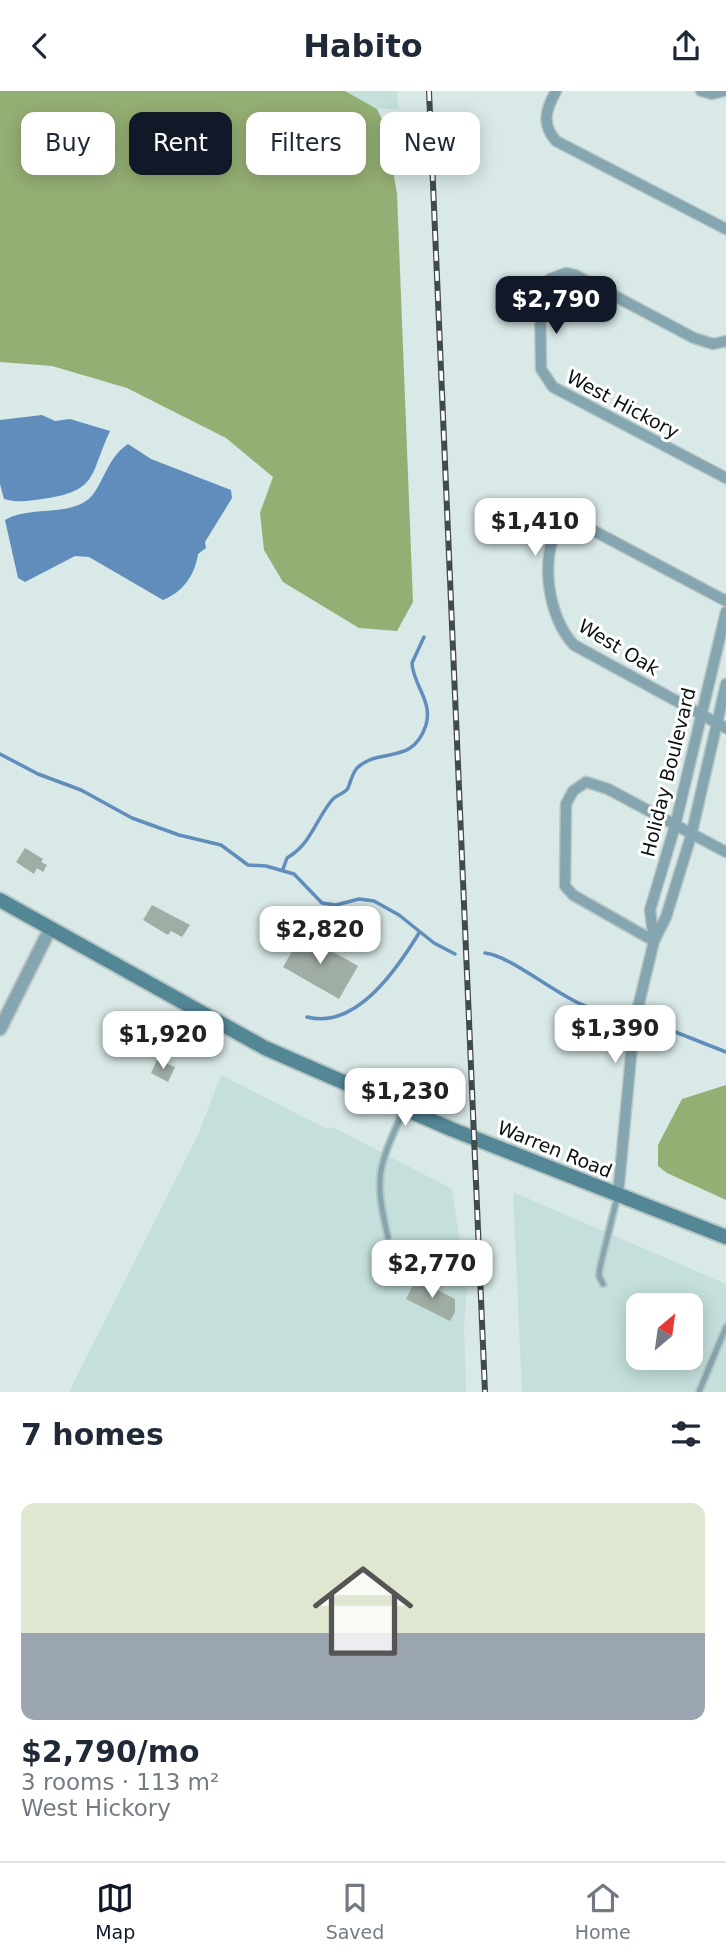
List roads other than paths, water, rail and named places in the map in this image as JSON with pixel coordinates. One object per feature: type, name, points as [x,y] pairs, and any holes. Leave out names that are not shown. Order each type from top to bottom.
[{"type":"main road","name":"Warren Road","points":[[0,900],[265,1048],[404,1109],[726,1237]]},
{"type":"street","points":[[556,91],[546,115],[549,131],[556,141],[726,229]]},
{"type":"street","points":[[702,91],[712,94],[724,91]]},
{"type":"street","name":"West Hickory","points":[[726,341],[713,344],[694,338],[575,275],[566,273],[550,279],[540,295],[541,369],[553,387],[726,478]]},
{"type":"street","name":"West Oak","points":[[721,725],[574,645],[561,632],[552,611],[549,541],[559,526],[579,523],[726,601]]},
{"type":"street","name":"Holiday Boulevard","points":[[654,941],[650,911],[675,826],[726,612]]},
{"type":"street","name":"Holiday Boulevard","points":[[618,1195],[634,1024],[654,941],[666,917],[691,836],[721,725],[726,684]]},
{"type":"street","points":[[654,941],[573,895],[565,886],[566,804],[573,791],[586,782],[608,789],[691,836],[726,852]]},
{"type":"street","points":[[0,1029],[50,929]]},
{"type":"lane","points":[[388,1237],[379,1197],[378,1174],[404,1109]]},
{"type":"lane","points":[[603,1284],[599,1276],[600,1267],[618,1195]]},
{"type":"lane","points":[[699,1392],[726,1327]]},
{"type":"water","points":[[42,415],[55,421],[70,419],[110,431],[90,479],[83,486],[60,496],[23,501],[4,499],[0,484],[0,420]]},
{"type":"water","points":[[128,444],[151,459],[231,490],[232,498],[205,542],[206,548],[198,554],[187,582],[163,600],[89,557],[75,556],[25,582],[18,578],[5,520],[25,513],[77,506],[86,501],[96,490],[114,458]]},
{"type":"waterway","points":[[283,869],[287,858],[302,846],[332,800],[347,790],[357,768],[376,758],[404,751],[420,738],[426,725],[427,708],[412,663],[424,637]]},
{"type":"waterway","points":[[0,754],[38,774],[81,790],[132,818],[179,835],[221,845],[248,865],[266,866],[294,874],[322,903],[336,905],[359,899],[374,901],[399,915],[434,943],[455,954]]},
{"type":"waterway","points":[[307,1017],[325,1019],[358,1006],[387,979],[419,933]]},
{"type":"waterway","points":[[485,953],[516,965],[585,1006],[600,1010],[612,1008]]},
{"type":"waterway","points":[[650,1022],[726,1052]]},
{"type":"railway","points":[[429,91],[485,1392]]}]
